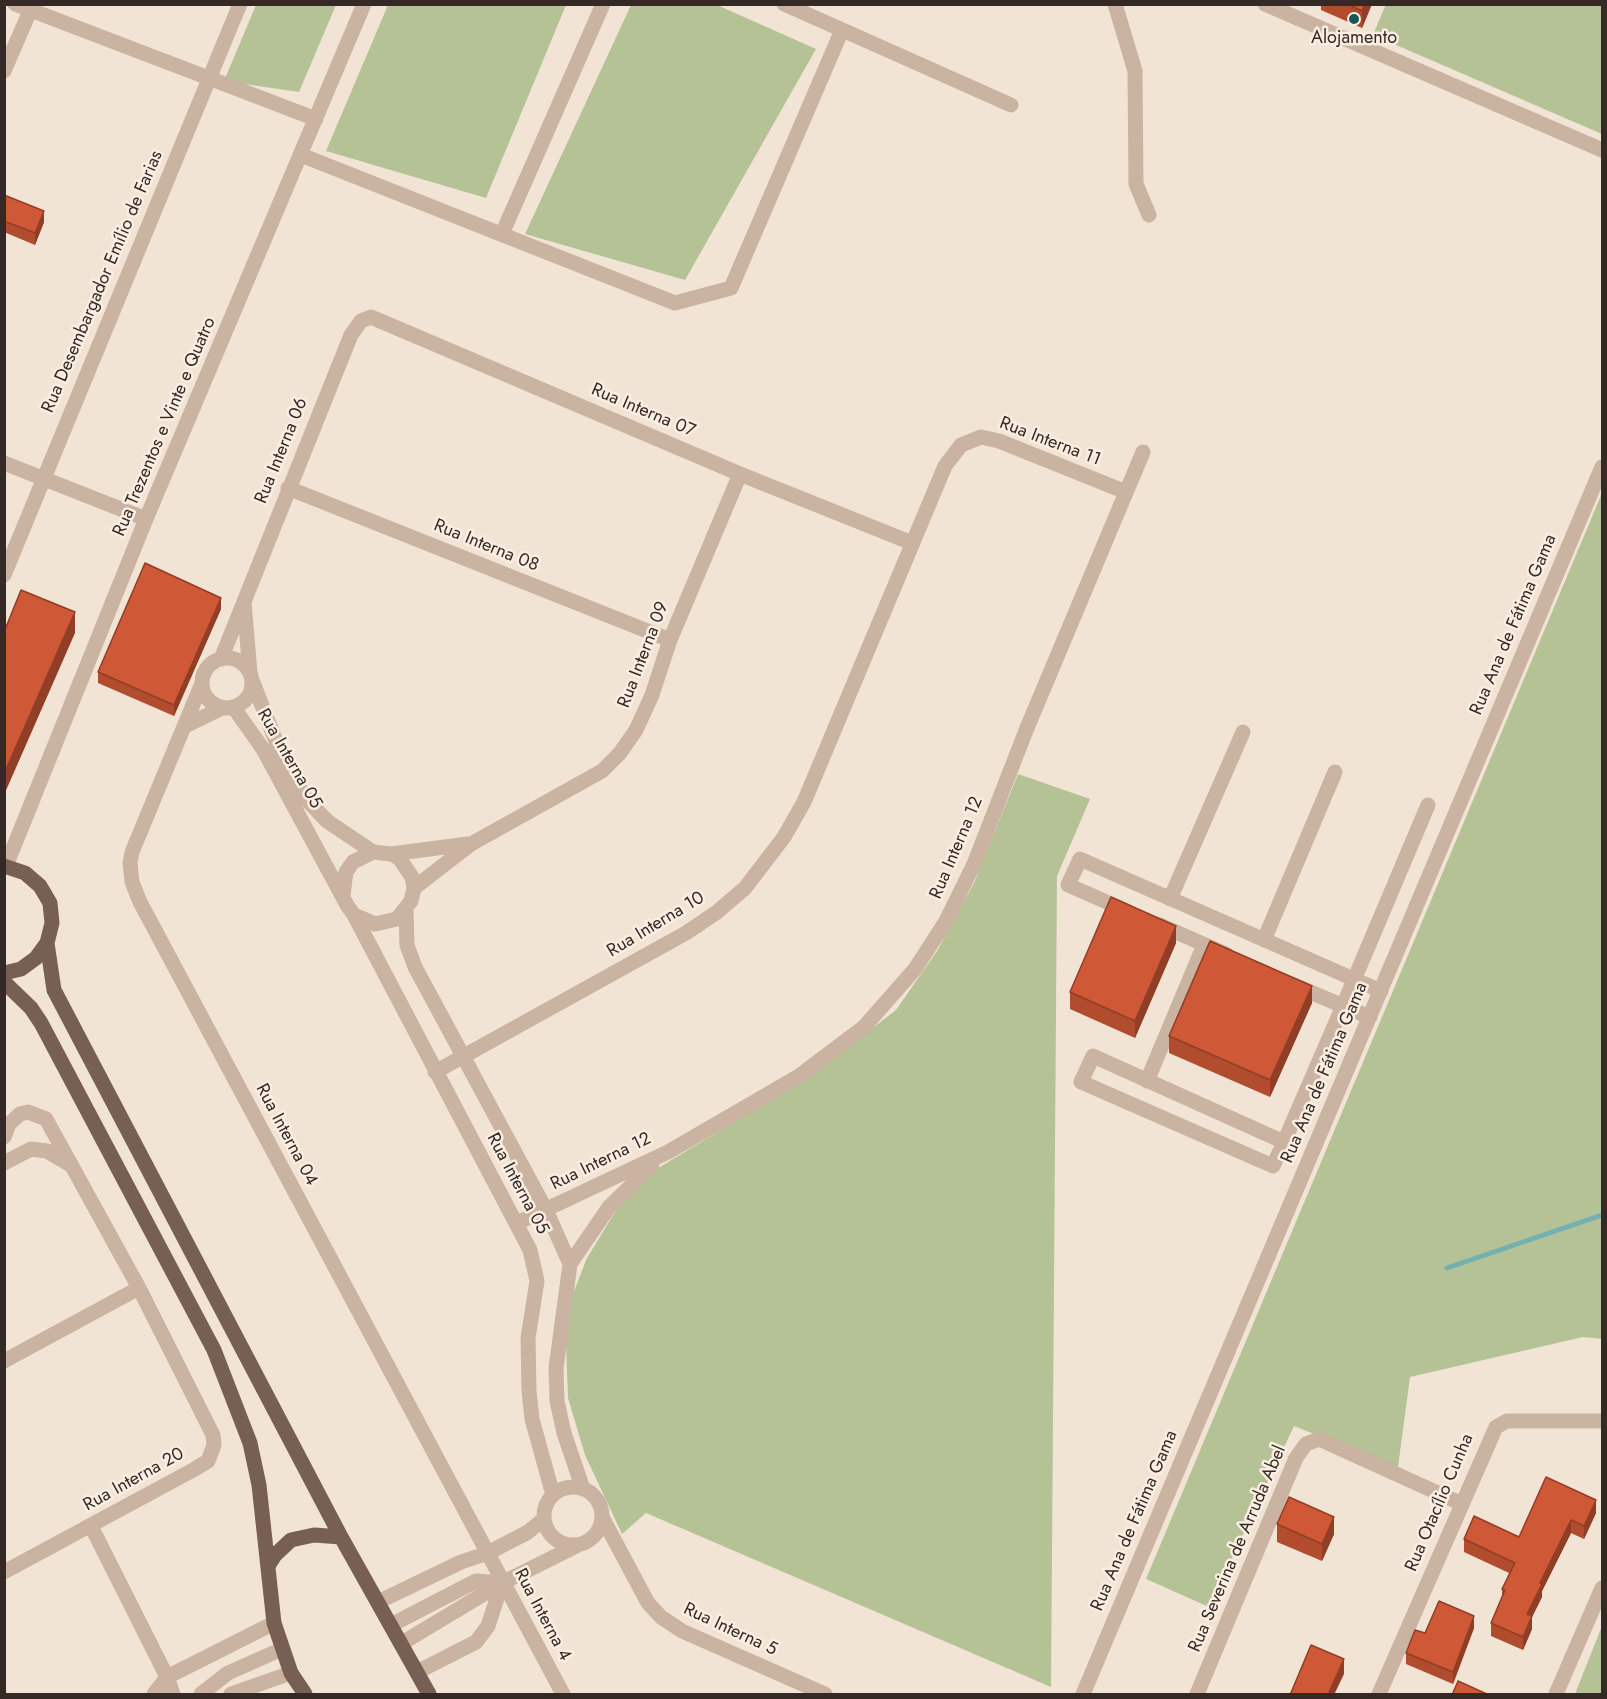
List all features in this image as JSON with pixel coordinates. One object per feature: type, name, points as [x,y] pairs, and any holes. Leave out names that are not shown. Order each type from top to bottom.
[{"type":"main road","points":[[4,973],[21,969],[36,958],[47,943],[52,923],[50,903],[40,886],[25,873],[5,866]]},
{"type":"main road","points":[[47,943],[54,990],[341,1537],[429,1695]]},
{"type":"main road","points":[[4,982],[31,1008],[41,1023],[214,1350],[250,1443],[259,1485],[274,1623],[291,1673],[305,1695]]},
{"type":"main road","points":[[267,1566],[291,1540],[314,1535],[341,1537]]},
{"type":"street","points":[[15,4],[32,8],[208,80],[316,119]]},
{"type":"street","name":"Rua Desembargador Emílio de Farias","points":[[4,575],[42,478],[240,4]]},
{"type":"street","name":"Rua Trezentos e Vinte e Quatro","points":[[5,866],[146,519],[364,4]]},
{"type":"street","points":[[502,234],[603,4]]},
{"type":"street","points":[[784,4],[1011,105]]},
{"type":"street","points":[[1115,4],[1135,71],[1136,184],[1149,215]]},
{"type":"street","points":[[1265,4],[1602,150]]},
{"type":"street","points":[[4,71],[32,8]]},
{"type":"street","points":[[301,155],[675,303],[731,288],[842,30]]},
{"type":"street","name":"Rua Interna 07","points":[[361,321],[371,317],[379,319],[740,474],[912,543]]},
{"type":"street","name":"Rua Interna 06","points":[[221,658],[351,335],[361,321]]},
{"type":"street","name":"Rua Interna 11","points":[[912,543],[954,452],[961,445],[981,437],[999,441],[1126,492]]},
{"type":"street","name":"Rua Interna 12","points":[[517,1223],[668,1152],[799,1076],[864,1027],[915,969],[946,921],[974,864],[1027,728],[1143,452]]},
{"type":"street","points":[[4,463],[146,519]]},
{"type":"street","name":"Rua Ana de Fátima Gama","points":[[1083,1695],[1602,467]]},
{"type":"street","name":"Rua Interna 09","points":[[414,888],[471,844],[602,771],[620,753],[636,730],[652,695],[670,640],[740,474]]},
{"type":"street","name":"Rua Interna 08","points":[[288,488],[670,640]]},
{"type":"street","name":"Rua Interna 10","points":[[435,1072],[686,933],[717,912],[745,888],[784,837],[804,802],[912,543]]},
{"type":"street","name":"Rua Interna 06","points":[[244,599],[251,677]]},
{"type":"street","points":[[185,726],[244,702],[251,692],[251,677],[241,662],[232,658],[221,658],[211,663],[205,671],[202,683],[204,694],[211,703],[228,708]]},
{"type":"street","name":"Rua Interna 05","points":[[251,677],[286,767],[308,801],[327,821],[373,852]]},
{"type":"street","name":"Rua Interna 04","points":[[202,683],[132,852],[130,863],[132,882],[146,913],[488,1554]]},
{"type":"street","name":"Rua Interna 05","points":[[228,708],[263,749],[343,895]]},
{"type":"street","points":[[1170,899],[1243,732]]},
{"type":"street","points":[[1264,940],[1335,772]]},
{"type":"street","points":[[1284,1142],[1092,1056],[1081,1082],[1273,1166],[1284,1142],[1355,979],[1428,806]]},
{"type":"street","name":"Rua Interna 09","points":[[391,854],[471,844]]},
{"type":"street","points":[[373,852],[391,854],[407,866],[414,888],[406,911],[386,923],[364,921],[354,915],[343,895],[346,872],[353,862],[373,852]]},
{"type":"street","points":[[1236,959],[1068,885],[1080,859],[1381,991]]},
{"type":"street","name":"Rua Interna 05","points":[[406,911],[407,945],[415,967],[546,1210],[570,1264]]},
{"type":"street","name":"Rua Interna 05","points":[[354,915],[530,1250],[537,1281],[528,1338],[527,1366],[532,1419],[553,1495]]},
{"type":"street","points":[[1147,1081],[1204,945]]},
{"type":"street","points":[[1279,978],[1370,1017]]},
{"type":"street","name":"Rua Interna 20","points":[[4,1572],[195,1469],[213,1454],[213,1435],[139,1288],[45,1119],[39,1114],[28,1112],[20,1114],[7,1130]]},
{"type":"street","points":[[4,1163],[31,1149],[47,1151],[71,1165]]},
{"type":"street","name":"Rua Interna 12","points":[[570,1264],[609,1207],[668,1152]]},
{"type":"street","points":[[402,1643],[502,1583],[590,1540],[598,1530],[602,1517],[597,1500],[584,1489],[564,1433],[557,1401],[556,1368],[570,1264]]},
{"type":"street","points":[[4,1361],[139,1288]]},
{"type":"street","name":"Rua Otacílio Cunha","points":[[1379,1695],[1491,1434],[1502,1423],[1602,1421]]},
{"type":"street","name":"Rua Severina de Arruda Abel","points":[[1197,1695],[1296,1458],[1306,1444],[1319,1439],[1460,1503]]},
{"type":"street","points":[[578,1545],[566,1545],[555,1540],[547,1531],[544,1519],[547,1502],[553,1495],[567,1488],[584,1489]]},
{"type":"street","name":"Rua Interna 5","points":[[602,1517],[648,1603],[661,1617],[682,1631],[825,1695]]},
{"type":"street","points":[[378,1602],[461,1562],[488,1554],[528,1532],[544,1519]]},
{"type":"street","points":[[91,1526],[167,1677],[173,1695]]},
{"type":"street","name":"Rua Interna 4","points":[[488,1554],[563,1695]]},
{"type":"street","points":[[391,1625],[476,1581],[502,1583]]},
{"type":"street","points":[[417,1672],[476,1642],[483,1634],[502,1583]]},
{"type":"street","points":[[1556,1695],[1602,1588]]},
{"type":"street","points":[[154,1695],[167,1677],[217,1652],[226,1645],[274,1623]]},
{"type":"street","points":[[201,1695],[228,1673],[282,1649]]},
{"type":"street","points":[[235,1693],[291,1673]]},
{"type":"green space","points":[[1386,4],[1602,5],[1602,134],[1373,35]]},
{"type":"green space","points":[[256,5],[336,5],[299,92],[224,81]]},
{"type":"green space","points":[[388,5],[566,5],[486,198],[326,151]]},
{"type":"green space","points":[[631,5],[717,5],[816,49],[685,280],[525,234]]},
{"type":"green space","points":[[1602,493],[1602,1339],[1583,1337],[1410,1377],[1398,1467],[1294,1426],[1209,1607],[1146,1579]]},
{"type":"green space","points":[[1018,774],[1090,799],[1057,876],[1051,1687],[646,1513],[622,1534],[585,1455],[568,1398],[566,1343],[571,1299],[587,1258],[618,1207],[650,1173],[813,1074],[896,1010],[937,951],[974,883]]},
{"type":"green space","points":[[1602,1626],[1602,1694],[1575,1694]]},
{"type":"building","points":[[1348,4],[1365,4],[1362,11]]},
{"type":"building","points":[[4,195],[44,211],[35,233],[4,221]]},
{"type":"building","points":[[145,563],[221,598],[174,705],[98,672]]},
{"type":"building","points":[[21,590],[75,612],[4,774],[4,632]]},
{"type":"building","points":[[1111,897],[1176,926],[1135,1021],[1070,992]]},
{"type":"building","points":[[1210,941],[1312,986],[1270,1080],[1169,1036]]},
{"type":"building","points":[[1546,1477],[1596,1500],[1584,1526],[1571,1520],[1527,1614],[1532,1616],[1523,1637],[1491,1623],[1505,1590],[1502,1589],[1515,1563],[1464,1539],[1474,1516],[1519,1537]]},
{"type":"building","points":[[1289,1497],[1334,1517],[1322,1544],[1277,1524]]},
{"type":"building","points":[[1439,1601],[1474,1616],[1453,1672],[1406,1653],[1415,1630],[1425,1633]]},
{"type":"building","points":[[1311,1645],[1344,1659],[1329,1692],[1332,1694],[1290,1695]]},
{"type":"building","points":[[1458,1681],[1489,1695],[1452,1695]]},
{"type":"waterway","points":[[1447,1268],[1602,1215]]},
{"type":"place","name":"Alojamento","points":[[1354,19]]}]
